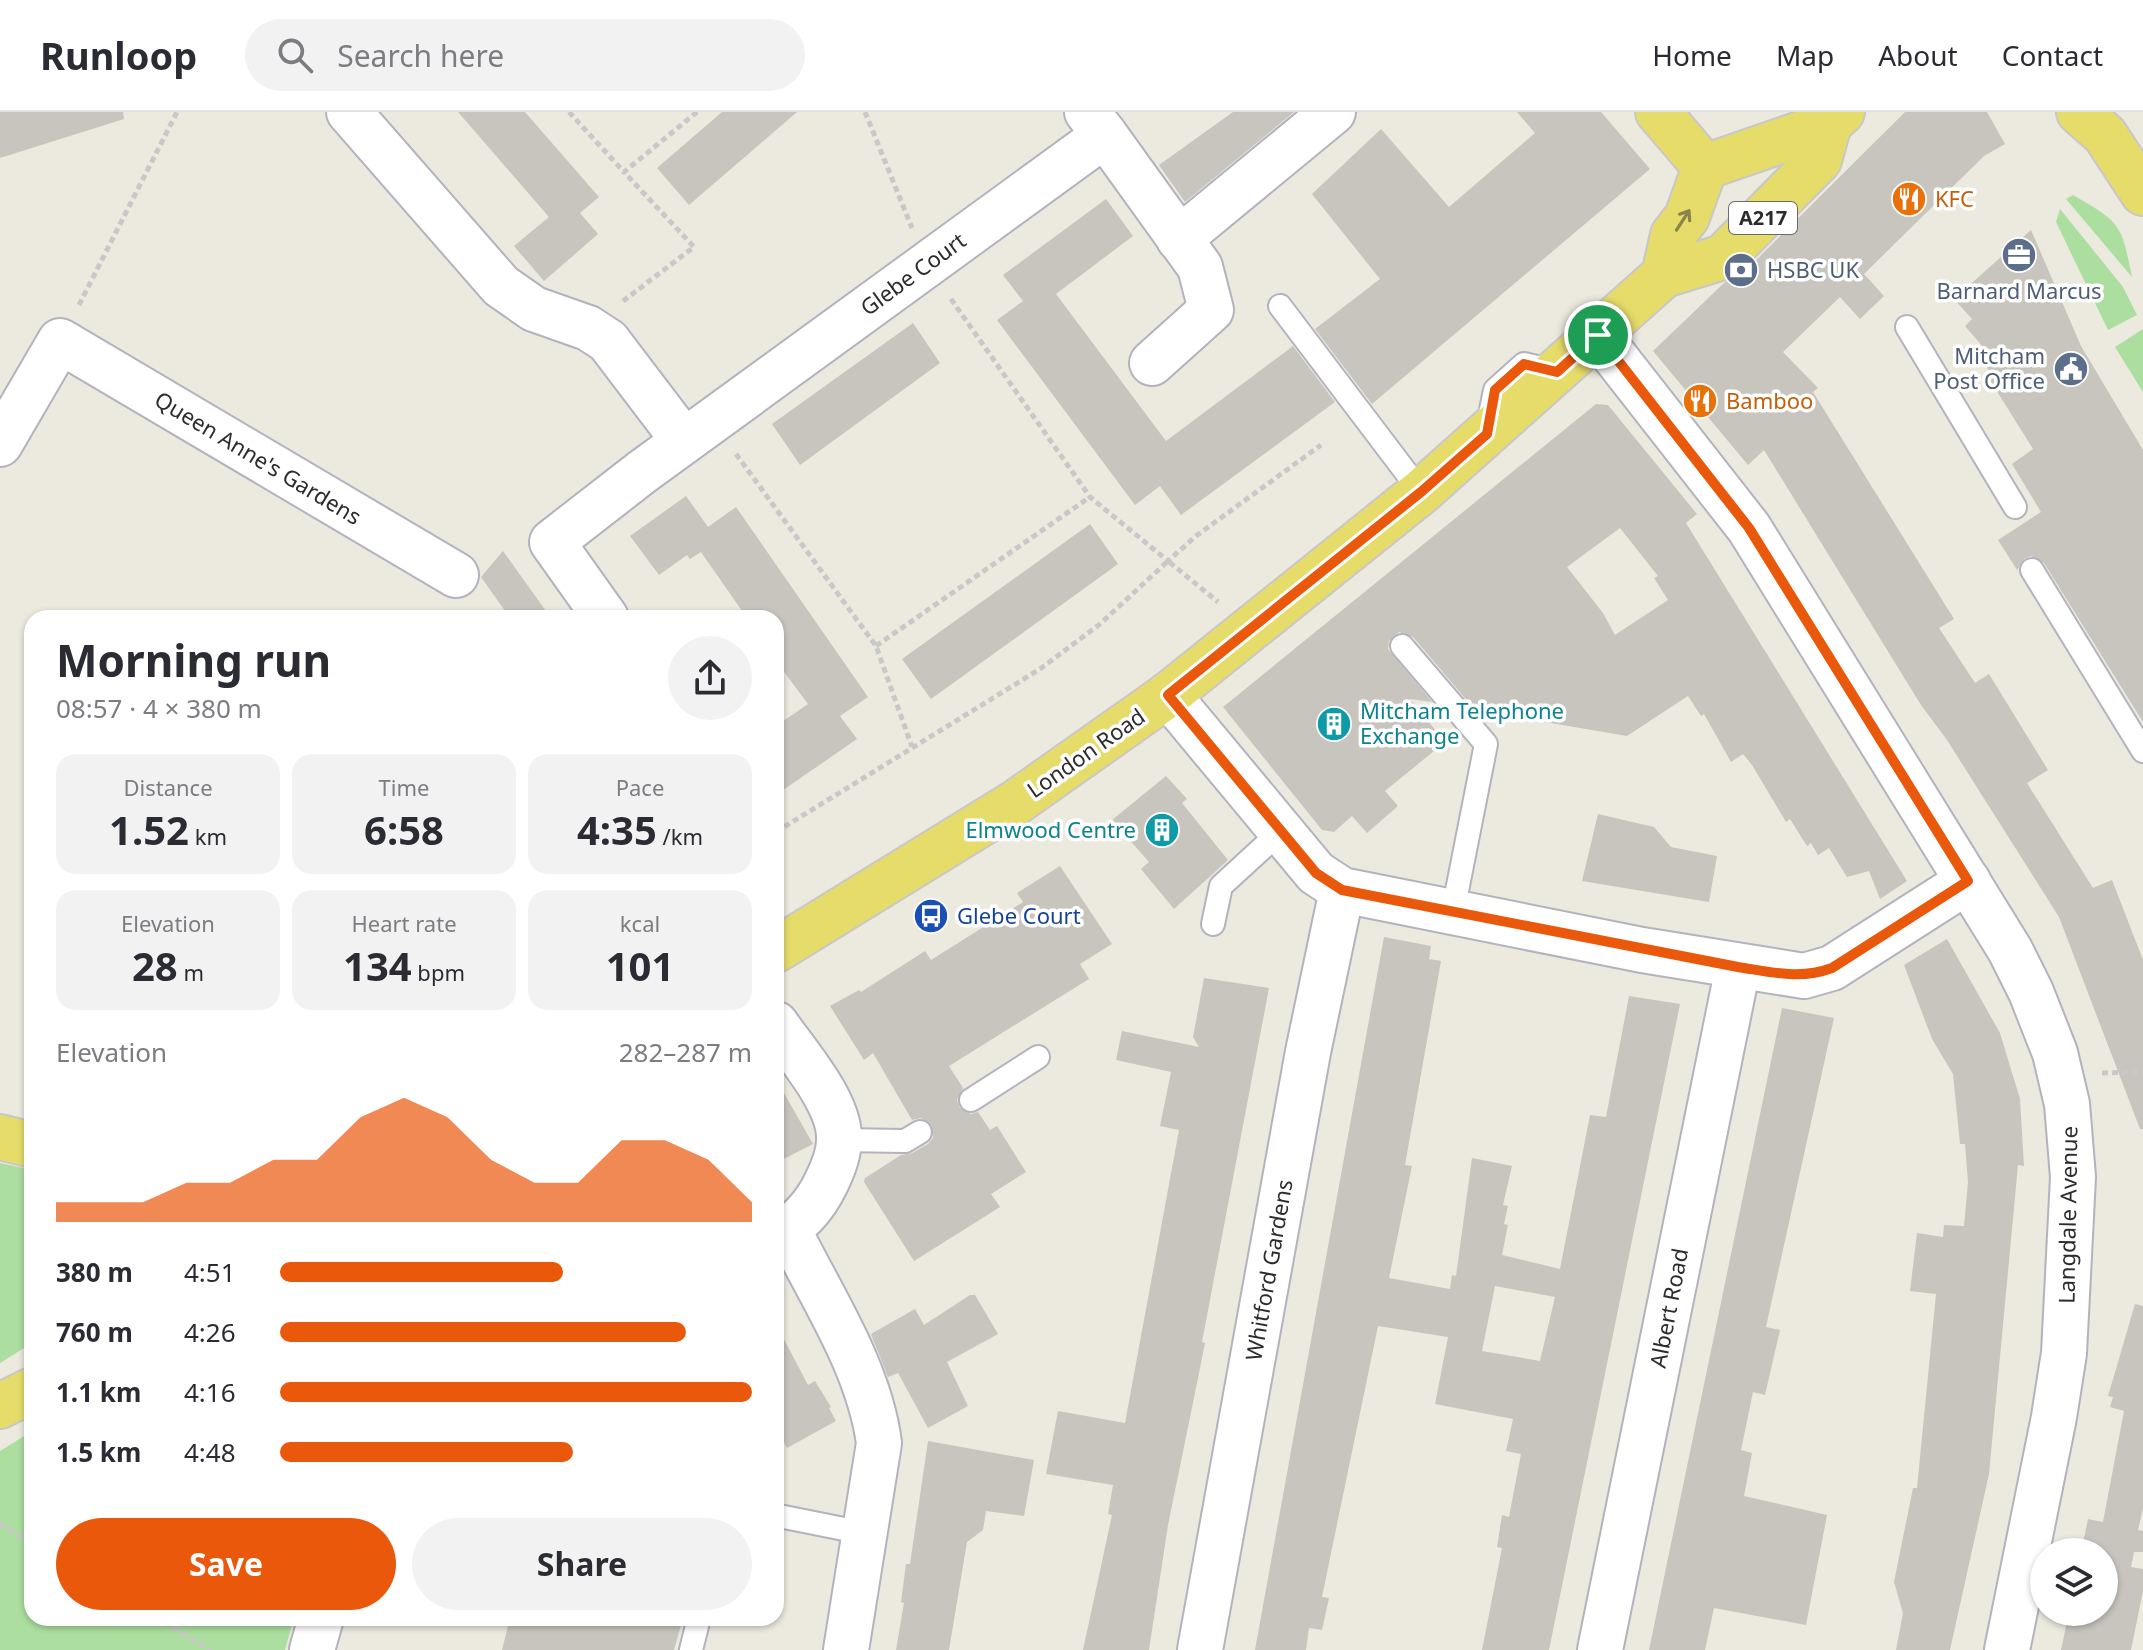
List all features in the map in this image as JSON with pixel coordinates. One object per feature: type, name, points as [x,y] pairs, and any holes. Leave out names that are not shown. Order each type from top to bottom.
[{"type":"main road","points":[[1658,112],[1725,159]]},
{"type":"main road","points":[[1664,275],[1673,235],[1725,159],[1769,112]]},
{"type":"main road","name":"London Road","points":[[1725,159],[1835,118]]},
{"type":"main road","name":"London Road","points":[[784,945],[1015,803],[1168,695],[1421,492],[1664,275],[1723,257],[1819,160],[1835,118]]},
{"type":"main road","points":[[2094,120],[2142,187]]},
{"type":"main road","points":[[0,1137],[24,1143]]},
{"type":"main road","points":[[0,1406],[24,1394]]},
{"type":"street","points":[[349,112],[501,286],[534,309],[588,328],[608,341],[698,431]]},
{"type":"street","points":[[1179,239],[1333,112]]},
{"type":"street","name":"Glebe Court","points":[[600,610],[552,542],[926,265],[1096,124],[1200,267],[1211,310],[1152,363]]},
{"type":"street","name":"Langdale Avenue","points":[[1598,335],[1743,520],[2010,950],[2048,1033],[2067,1104],[2071,1138],[2072,1208],[2064,1353],[2007,1650]]},
{"type":"street","points":[[0,444],[60,341]]},
{"type":"street","name":"Queen Anne's Gardens","points":[[60,341],[456,575]]},
{"type":"street","points":[[1168,695],[1316,873],[1342,890],[1738,967],[1804,976],[1832,968],[1968,881]]},
{"type":"street","name":"Whitford Gardens","points":[[1200,1650],[1308,1052],[1342,890]]},
{"type":"street","name":"Albert Road","points":[[1600,1650],[1738,967]]},
{"type":"street","points":[[784,1036],[821,1090],[838,1125],[840,1140],[832,1169],[819,1197],[805,1215],[784,1231]]},
{"type":"street","points":[[784,1236],[867,1387],[879,1443],[846,1650]]},
{"type":"street","points":[[312,1650],[319,1626]]},
{"type":"lane","points":[[1280,306],[1421,492]]},
{"type":"lane","points":[[1907,327],[2015,507]]},
{"type":"lane","points":[[2032,570],[2143,749]]},
{"type":"lane","points":[[1402,646],[1486,744],[1453,911]]},
{"type":"lane","points":[[1213,924],[1221,886],[1281,831]]},
{"type":"lane","points":[[971,1100],[1038,1057]]},
{"type":"lane","points":[[840,1140],[905,1141],[920,1132]]},
{"type":"lane","points":[[784,1517],[864,1533]]},
{"type":"lane","points":[[691,1650],[697,1626]]},
{"type":"path","points":[[60,341],[177,112]]},
{"type":"path","points":[[569,112],[694,247],[588,328]]},
{"type":"path","points":[[624,172],[697,112]]},
{"type":"path","points":[[865,112],[926,265],[1090,497],[1223,605]]},
{"type":"path","points":[[698,431],[876,646],[912,747]]},
{"type":"path","points":[[784,827],[1040,669],[1100,624],[1196,536],[1321,445]]},
{"type":"path","points":[[876,646],[1090,497]]},
{"type":"path","points":[[0,1524],[24,1538]]},
{"type":"path","points":[[170,1626],[210,1650]]},
{"type":"green space","points":[[2073,195],[2101,212],[2116,226],[2125,245],[2132,277],[2066,199]]},
{"type":"green space","points":[[2060,209],[2123,287],[2137,315],[2108,330],[2056,222]]},
{"type":"green space","points":[[2143,329],[2143,392],[2115,347]]},
{"type":"green space","points":[[0,1163],[24,1168],[24,1348],[0,1363]]},
{"type":"green space","points":[[24,1436],[24,1626],[292,1626],[285,1650],[0,1650],[0,1451]]},
{"type":"building","points":[[0,112],[123,112],[124,119],[0,158]]},
{"type":"building","points":[[458,112],[525,112],[599,197],[580,213],[598,234],[544,281],[514,246],[549,217]]},
{"type":"building","points":[[722,112],[797,112],[689,205],[657,168]]},
{"type":"building","points":[[1233,112],[1294,112],[1185,202],[1159,165]]},
{"type":"building","points":[[1517,112],[1601,112],[1650,169],[1372,404],[1315,329],[1380,279],[1312,194],[1381,129],[1449,207],[1535,133]]},
{"type":"building","points":[[1905,112],[1987,112],[2005,144],[1984,156],[1864,274],[1884,296],[1860,319],[1840,297],[1783,352],[1818,388],[1813,392],[1954,619],[1939,628],[1975,683],[1989,674],[2048,770],[2027,783],[2093,888],[2112,880],[2143,960],[2143,1129],[2140,1129],[2059,917],[1947,740],[1921,705],[1764,450],[1748,465],[1653,351],[1725,282],[1741,275]]},
{"type":"building","points":[[1106,199],[1133,236],[1056,294],[1166,441],[1293,346],[1335,402],[1181,515],[1160,486],[1135,505],[997,320],[1023,301],[1003,275]]},
{"type":"building","points":[[2031,230],[2081,346],[2143,450],[2143,722],[2044,563],[2031,556],[2024,559],[2017,570],[1998,540],[2041,512],[2012,464],[2033,449],[1988,377],[1992,374],[1975,353],[1982,346],[1965,326],[1972,319],[1954,299]]},
{"type":"building","points":[[913,323],[940,363],[800,465],[772,424]]},
{"type":"building","points":[[1596,404],[1608,405],[1697,514],[1686,523],[1907,881],[1880,899],[1869,871],[1847,877],[1829,848],[1818,855],[1811,843],[1807,846],[1790,819],[1786,822],[1743,754],[1731,762],[1704,714],[1701,716],[1688,696],[1627,736],[1475,710],[1413,637],[1399,632],[1389,641],[1388,649],[1432,702],[1410,699],[1445,742],[1385,791],[1398,806],[1367,833],[1352,816],[1334,832],[1322,830],[1223,707]],"holes":[[[1620,528],[1658,576],[1654,578],[1668,600],[1615,635],[1603,613],[1567,567]]]},
{"type":"building","points":[[686,496],[708,527],[736,507],[868,697],[840,716],[857,739],[784,789],[784,720],[808,704],[784,672],[784,610],[741,610],[701,552],[690,559],[687,555],[659,575],[630,536]]},
{"type":"building","points":[[1090,524],[1118,564],[931,699],[902,659]]},
{"type":"building","points":[[503,551],[545,610],[504,610],[481,577]]},
{"type":"building","name":"Elmwood Centre","points":[[1166,776],[1187,799],[1182,803],[1228,860],[1174,909],[1141,869],[1149,862],[1112,820]]},
{"type":"building","points":[[1598,814],[1654,827],[1671,847],[1717,856],[1709,902],[1582,881]]},
{"type":"building","points":[[1060,866],[1112,944],[1080,964],[1089,979],[949,1066],[963,1088],[957,1100],[960,1108],[971,1114],[978,1112],[990,1130],[997,1126],[1026,1172],[991,1194],[1000,1207],[914,1261],[864,1182],[865,1178],[901,1155],[928,1144],[933,1138],[932,1126],[921,1118],[912,1120],[873,1053],[864,1060],[830,1006],[859,990],[861,992],[925,951],[931,960],[1023,902],[1017,893]]},
{"type":"building","points":[[1384,937],[1431,946],[1429,959],[1441,961],[1405,1165],[1412,1166],[1389,1278],[1450,1289],[1452,1275],[1456,1276],[1472,1158],[1512,1166],[1503,1205],[1508,1206],[1504,1224],[1508,1225],[1502,1255],[1560,1269],[1590,1115],[1606,1117],[1629,996],[1680,1004],[1549,1650],[1482,1650],[1502,1548],[1497,1547],[1502,1515],[1509,1517],[1521,1454],[1506,1451],[1513,1419],[1435,1404],[1448,1337],[1378,1326],[1322,1597],[1329,1598],[1322,1630],[1309,1628],[1306,1650],[1255,1650]],"holes":[[[1495,1286],[1555,1297],[1540,1361],[1482,1351]]]},
{"type":"building","points":[[1947,939],[2000,1033],[2020,1099],[2024,1166],[2018,1165],[1989,1474],[1950,1650],[1896,1650],[1903,1613],[1894,1582],[1913,1488],[1917,1488],[1936,1294],[1910,1291],[1917,1233],[1943,1237],[1944,1225],[1964,1226],[1968,1182],[1965,1144],[1960,1144],[1953,1074],[1932,1039],[1904,965]]},
{"type":"building","points":[[1204,978],[1269,988],[1202,1342],[1205,1343],[1168,1525],[1149,1650],[1083,1650],[1112,1515],[1108,1514],[1113,1485],[1046,1474],[1058,1411],[1125,1423],[1179,1130],[1160,1126],[1171,1072],[1116,1060],[1122,1031],[1199,1047],[1193,1037]]},
{"type":"building","points":[[1782,1008],[1834,1018],[1766,1327],[1780,1330],[1765,1395],[1753,1392],[1741,1450],[1752,1453],[1744,1496],[1827,1515],[1806,1625],[1714,1608],[1705,1650],[1649,1650]]},
{"type":"building","points":[[784,1093],[813,1144],[784,1159]]},
{"type":"building","points":[[970,1295],[975,1295],[998,1334],[947,1362],[968,1406],[928,1428],[898,1373],[888,1377],[871,1334],[915,1309],[924,1325]]},
{"type":"building","points":[[2135,1304],[2143,1306],[2143,1508],[2138,1530],[2143,1531],[2143,1552],[2134,1552],[2131,1567],[2143,1569],[2143,1591],[2131,1650],[2061,1650],[2066,1626],[2118,1626],[2118,1538],[2084,1538],[2088,1519],[2103,1522],[2124,1411],[2110,1407],[2113,1397],[2108,1396]]},
{"type":"building","points":[[784,1339],[808,1385],[815,1381],[836,1421],[787,1448],[784,1442]]},
{"type":"building","points":[[928,1441],[1034,1460],[1024,1516],[986,1511],[983,1530],[967,1542],[949,1650],[896,1650],[904,1603],[901,1602],[906,1564],[910,1564]]},
{"type":"building","points":[[508,1626],[681,1626],[674,1650],[502,1650]]},
{"type":"place","name":"KFC","points":[[1909,199]]},
{"type":"place","name":"Barnard Marcus","points":[[2019,255]]},
{"type":"place","name":"HSBC UK","points":[[1741,270]]},
{"type":"place","name":"Mitcham Post Office","points":[[2071,369]]},
{"type":"place","name":"Bamboo","points":[[1700,401]]},
{"type":"place","name":"Mitcham Telephone Exchange","points":[[1334,724]]},
{"type":"place","name":"Elmwood Centre","points":[[1162,830]]},
{"type":"place","name":"Glebe Court","points":[[931,916]]},
{"type":"route","points":[[1598,335],[1749,528],[1968,881],[1832,968],[1804,976],[1738,967],[1342,890],[1316,873],[1168,695],[1421,492],[1487,434],[1495,390],[1524,364],[1557,372],[1598,335]]}]
